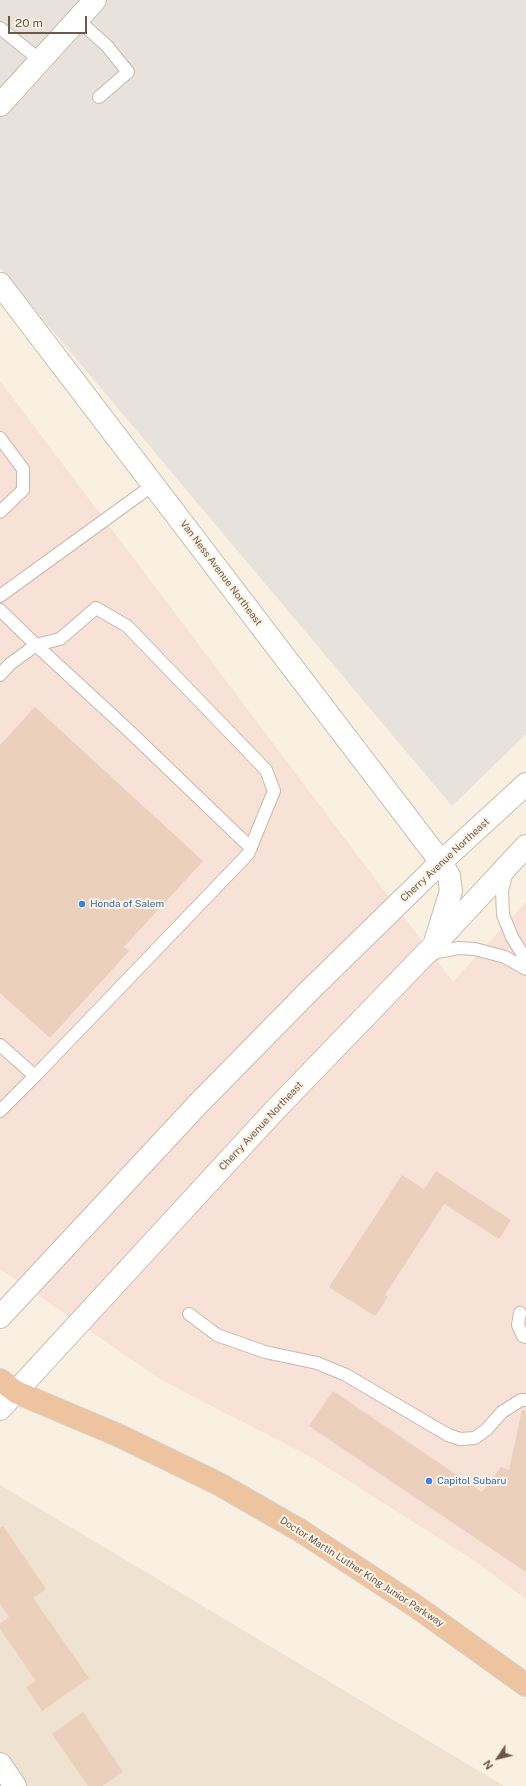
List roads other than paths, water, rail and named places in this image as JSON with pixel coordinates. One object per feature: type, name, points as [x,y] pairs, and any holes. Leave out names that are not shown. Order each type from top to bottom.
[{"type":"highway","name":"Doctor Martin Luther King Junior Parkway","points":[[5,1388],[120,1436],[204,1477],[301,1531],[417,1607],[526,1685]]},
{"type":"main road","points":[[0,105],[95,0]]},
{"type":"main road","name":"Van Ness Avenue Northeast","points":[[0,284],[441,862],[449,876],[451,891],[435,944]]},
{"type":"main road","name":"Cherry Avenue Northeast","points":[[0,1317],[198,1104],[310,990],[441,862],[526,784]]},
{"type":"main road","name":"Cherry Avenue Northeast","points":[[0,1409],[5,1388],[411,969],[526,846]]},
{"type":"main road","points":[[0,1764],[15,1786]]},
{"type":"lane","points":[[77,19],[107,46],[128,72],[99,97]]},
{"type":"lane","points":[[0,28],[40,60]]},
{"type":"lane","points":[[0,438],[23,470],[23,490],[0,512]]},
{"type":"lane","points":[[0,596],[153,484]]},
{"type":"lane","points":[[0,675],[10,664],[36,645],[60,639],[96,608],[127,626],[266,770],[274,791],[248,854],[0,1111]]},
{"type":"lane","points":[[0,610],[251,848]]},
{"type":"lane","points":[[508,865],[502,892],[503,915],[512,937],[526,960]]},
{"type":"lane","points":[[411,969],[437,952],[459,948],[475,949],[505,957],[526,969]]},
{"type":"lane","points":[[0,1045],[35,1076]]},
{"type":"lane","points":[[520,1313],[518,1325],[526,1337]]},
{"type":"lane","points":[[189,1314],[217,1335],[265,1352],[317,1363],[346,1375],[448,1435],[460,1439],[475,1438],[487,1429],[502,1412],[521,1400],[526,1400]]},
{"type":"place","name":"Honda of Salem","points":[[82,904]]},
{"type":"place","name":"Capitol Subaru","points":[[429,1481]]}]
